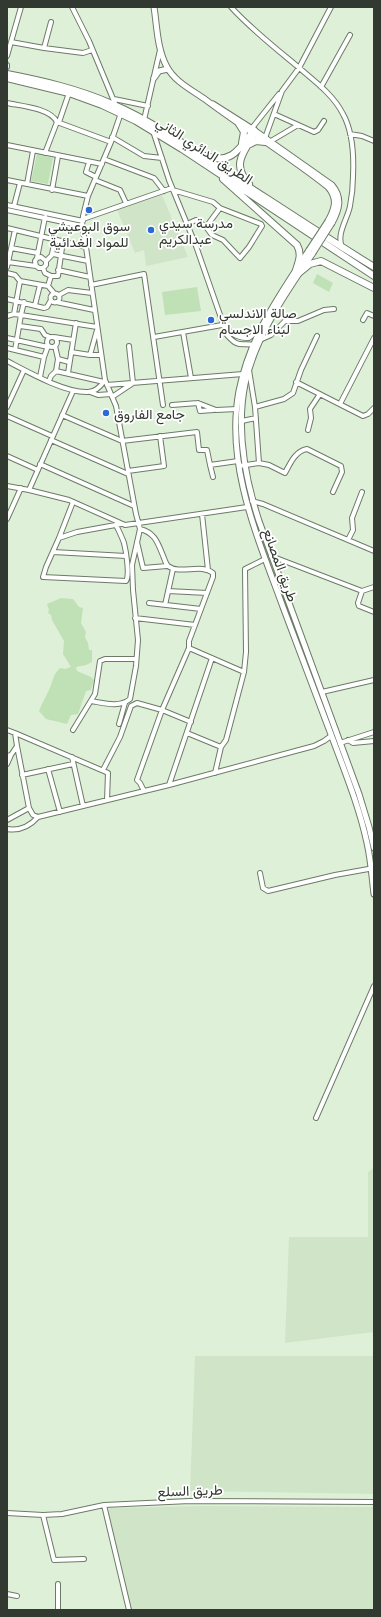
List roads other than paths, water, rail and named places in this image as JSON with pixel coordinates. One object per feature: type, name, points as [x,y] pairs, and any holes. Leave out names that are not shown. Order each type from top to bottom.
[{"type":"highway","name":"الطريق الدائري الثاني","points":[[7,74],[58,85],[116,106],[144,120],[192,149],[329,240],[374,267]]},
{"type":"highway","name":"الطريق الدائري الثاني","points":[[7,78],[70,93],[121,113],[153,130],[374,276]]},
{"type":"highway","points":[[239,124],[244,132],[244,146],[241,157],[240,172],[256,191]]},
{"type":"highway","points":[[244,146],[254,131]]},
{"type":"highway","points":[[192,149],[206,156],[220,159],[232,155],[244,146],[256,141],[267,140]]},
{"type":"highway","points":[[210,167],[242,197],[294,241],[300,250],[298,271]]},
{"type":"highway","points":[[298,271],[310,264],[321,262],[374,288]]},
{"type":"main road","points":[[154,7],[160,49],[168,68],[181,83],[207,101],[218,111],[254,131]]},
{"type":"main road","points":[[154,78],[159,71],[168,68]]},
{"type":"main road","points":[[207,101],[221,108],[254,131]]},
{"type":"main road","name":"طريق المصانع","points":[[254,131],[321,181],[332,192],[335,198],[335,206],[330,222],[298,271],[269,311],[259,330],[243,395],[242,421],[245,465],[252,501],[359,794],[374,844]]},
{"type":"main road","name":"طريق المصانع","points":[[298,271],[274,313],[262,339],[255,345],[243,374],[237,409],[239,463],[247,507],[331,736],[363,829],[372,868],[374,894]]},
{"type":"street","points":[[7,56],[21,7]]},
{"type":"street","points":[[72,7],[116,106]]},
{"type":"street","points":[[232,7],[266,41],[322,87],[344,114],[350,134],[354,162],[353,187],[350,206],[340,239],[343,248]]},
{"type":"street","points":[[254,131],[299,68],[332,7]]},
{"type":"street","points":[[44,48],[51,22]]},
{"type":"street","points":[[322,87],[350,34]]},
{"type":"street","points":[[11,42],[82,53],[92,50]]},
{"type":"street","points":[[144,120],[160,49]]},
{"type":"street","points":[[267,140],[282,91]]},
{"type":"street","points":[[45,153],[70,93]]},
{"type":"street","points":[[114,99],[148,106]]},
{"type":"street","points":[[7,103],[42,110],[52,115],[58,122],[112,139],[144,156],[162,158]]},
{"type":"street","points":[[91,701],[110,704],[125,703],[130,699],[138,640],[135,618],[132,565],[140,529],[134,506],[116,406],[105,382],[82,226],[88,196],[103,162],[121,113]]},
{"type":"street","points":[[274,114],[314,132],[318,130],[324,120]]},
{"type":"street","points":[[267,140],[298,125]]},
{"type":"street","points":[[153,130],[173,189],[196,246],[227,335],[236,343],[242,345],[255,345]]},
{"type":"street","points":[[350,134],[362,136],[374,141]]},
{"type":"street","points":[[7,145],[89,162],[103,162],[155,179],[164,191]]},
{"type":"street","points":[[27,184],[33,150]]},
{"type":"street","points":[[52,190],[58,156]]},
{"type":"street","points":[[89,162],[86,172],[96,179],[120,190],[126,203]]},
{"type":"street","points":[[7,180],[88,196]]},
{"type":"street","points":[[14,206],[20,183]]},
{"type":"street","points":[[7,205],[83,220],[126,203],[173,189],[213,202],[220,208],[262,225],[241,258],[223,240],[212,236],[206,227],[196,220],[187,224]]},
{"type":"street","points":[[206,227],[220,208]]},
{"type":"street","points":[[7,210],[82,226]]},
{"type":"street","points":[[36,266],[35,261],[38,255],[46,213]]},
{"type":"street","points":[[329,240],[337,237],[344,227]]},
{"type":"street","points":[[7,228],[86,247]]},
{"type":"street","points":[[15,230],[10,246],[8,264],[43,268]]},
{"type":"street","points":[[43,268],[46,265],[46,261],[52,254],[56,239]]},
{"type":"street","points":[[43,268],[45,273],[50,276],[57,277],[63,241]]},
{"type":"street","points":[[10,246],[38,255],[46,261]]},
{"type":"street","points":[[52,254],[88,261]]},
{"type":"street","points":[[58,270],[90,277]]},
{"type":"street","points":[[7,273],[15,274],[20,281],[48,286],[60,299],[56,302]]},
{"type":"street","points":[[91,285],[144,274],[164,405]]},
{"type":"street","points":[[48,286],[50,276]]},
{"type":"street","points":[[14,314],[20,281]]},
{"type":"street","points":[[36,305],[40,285]]},
{"type":"street","points":[[43,318],[44,308],[47,307],[52,295],[68,290],[92,293]]},
{"type":"street","points":[[7,299],[44,308]]},
{"type":"street","points":[[51,300],[94,310]]},
{"type":"street","points":[[15,350],[24,302]]},
{"type":"street","points":[[262,339],[271,335],[285,321],[298,321],[324,310],[334,309]]},
{"type":"street","points":[[363,320],[367,313],[374,316]]},
{"type":"street","points":[[7,316],[14,314],[97,328]]},
{"type":"street","points":[[222,323],[236,337],[250,338],[259,330]]},
{"type":"street","points":[[154,336],[183,332],[222,323]]},
{"type":"street","points":[[68,373],[76,324]]},
{"type":"street","points":[[20,326],[41,329],[45,335],[73,340]]},
{"type":"street","points":[[90,355],[97,328]]},
{"type":"street","points":[[183,332],[190,378]]},
{"type":"street","points":[[256,407],[284,399],[293,393],[296,382],[316,336]]},
{"type":"street","points":[[49,381],[51,376],[56,371],[58,359],[55,346],[57,342],[52,337]]},
{"type":"street","points":[[40,377],[48,346],[47,341],[52,337]]},
{"type":"street","points":[[7,338],[51,347],[55,346]]},
{"type":"street","points":[[340,404],[374,338]]},
{"type":"street","points":[[129,346],[133,383]]},
{"type":"street","points":[[7,348],[44,357]]},
{"type":"street","points":[[71,352],[101,355]]},
{"type":"street","points":[[58,359],[69,362]]},
{"type":"street","points":[[7,361],[58,386],[98,395],[112,396],[133,383]]},
{"type":"street","points":[[7,407],[24,370]]},
{"type":"street","points":[[249,370],[256,407],[260,463]]},
{"type":"street","points":[[56,371],[105,382],[133,383],[243,374]]},
{"type":"street","points":[[90,392],[99,388],[105,382]]},
{"type":"street","points":[[296,382],[363,416],[368,414],[374,408]]},
{"type":"street","points":[[29,490],[73,390]]},
{"type":"street","points":[[308,430],[311,418],[310,409],[320,394]]},
{"type":"street","points":[[172,405],[198,403],[216,410]]},
{"type":"street","points":[[198,403],[200,411],[237,409]]},
{"type":"street","points":[[62,415],[122,440],[197,432],[199,451],[207,450],[213,477]]},
{"type":"street","points":[[7,416],[128,473],[164,466],[160,436]]},
{"type":"street","points":[[242,421],[256,418]]},
{"type":"street","points":[[210,465],[239,463],[245,465],[260,463],[269,465],[285,473],[290,462],[303,450],[307,449],[341,466],[342,472],[333,492]]},
{"type":"street","points":[[7,456],[38,470]]},
{"type":"street","points":[[40,464],[134,506]]},
{"type":"street","points":[[7,486],[21,488],[72,502],[121,524],[129,525],[247,507]]},
{"type":"street","points":[[7,519],[21,488]]},
{"type":"street","points":[[348,540],[353,530],[352,518],[362,492]]},
{"type":"street","points":[[252,501],[263,504],[374,551]]},
{"type":"street","points":[[72,502],[44,577],[126,581],[128,578],[124,543],[116,525]]},
{"type":"street","points":[[202,514],[208,570]]},
{"type":"street","points":[[59,538],[77,532],[121,524]]},
{"type":"street","points":[[140,529],[148,531],[154,537],[167,566]]},
{"type":"street","points":[[137,542],[143,568],[167,566],[173,569],[208,570],[212,572],[213,577],[189,641],[189,648],[162,710],[137,780],[144,791]]},
{"type":"street","points":[[53,552],[126,556]]},
{"type":"street","points":[[271,556],[362,591],[374,587]]},
{"type":"street","points":[[215,773],[221,747],[226,740],[244,672],[246,652],[244,571],[246,568],[265,559]]},
{"type":"street","points":[[165,604],[173,569]]},
{"type":"street","points":[[168,591],[207,593]]},
{"type":"street","points":[[362,591],[358,605],[374,612]]},
{"type":"street","points":[[149,602],[201,609]]},
{"type":"street","points":[[135,618],[195,625]]},
{"type":"street","points":[[189,648],[244,672]]},
{"type":"street","points":[[169,785],[212,658]]},
{"type":"street","points":[[73,730],[91,701],[97,686],[100,661],[105,659],[136,659]]},
{"type":"street","points":[[322,692],[374,680]]},
{"type":"street","points":[[120,724],[125,703]]},
{"type":"street","points":[[103,770],[120,737],[131,706],[137,703],[162,710],[191,722]]},
{"type":"street","points":[[7,730],[108,773],[107,800]]},
{"type":"street","points":[[340,743],[374,732]]},
{"type":"street","points":[[15,733],[29,808],[33,815],[38,817]]},
{"type":"street","points":[[187,733],[221,747]]},
{"type":"street","points":[[7,830],[25,828],[32,824],[38,817],[169,785],[314,746],[331,736]]},
{"type":"street","points":[[348,740],[353,743],[374,741]]},
{"type":"street","points":[[7,764],[9,756],[17,746]]},
{"type":"street","points":[[72,757],[83,806]]},
{"type":"street","points":[[22,775],[73,764]]},
{"type":"street","points":[[48,769],[60,812]]},
{"type":"street","points":[[7,820],[29,808]]},
{"type":"street","points":[[260,873],[263,888],[268,891],[372,868]]},
{"type":"street","points":[[316,1118],[374,986]]},
{"type":"street","name":"طريق السلع","points":[[7,1513],[43,1515],[62,1514],[104,1505],[228,1500],[374,1502]]},
{"type":"street","points":[[104,1505],[129,1610]]},
{"type":"street","points":[[43,1515],[54,1560],[84,1559]]},
{"type":"street","points":[[58,1584],[58,1610]]},
{"type":"street","points":[[7,1594],[17,1596]]},
{"type":"place","name":"سوق البوعيشي للمواد الغدائية","points":[[89,210]]},
{"type":"place","name":"مدرسة سيدي عبدالكريم","points":[[151,230]]},
{"type":"place","name":"صالة الاندلسي لبناء الاجسام","points":[[211,320]]},
{"type":"place","name":"جامع الفاروق","points":[[106,413]]}]
